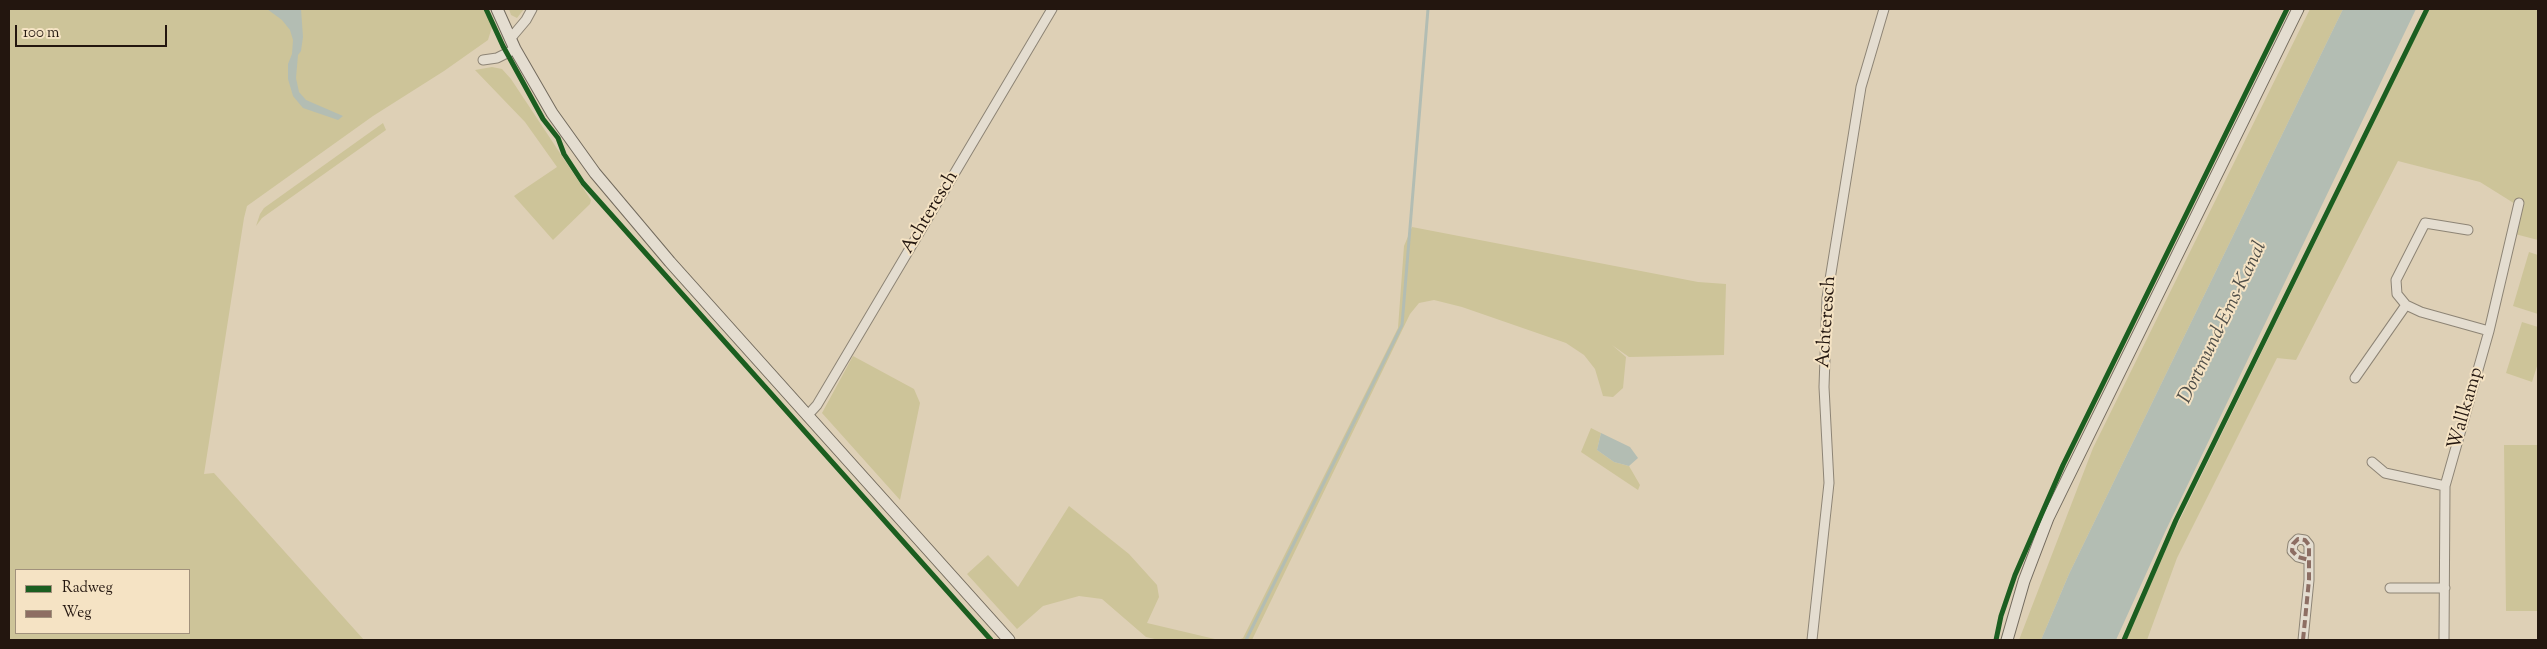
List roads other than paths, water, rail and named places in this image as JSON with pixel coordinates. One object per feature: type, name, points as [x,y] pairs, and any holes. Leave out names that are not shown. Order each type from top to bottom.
[{"type":"main road","points":[[497,9],[512,44],[552,114],[595,173],[632,218],[807,416],[1009,640]]},
{"type":"main road","points":[[2007,640],[2024,580],[2048,518],[2298,9]]},
{"type":"street","points":[[483,60],[497,58],[512,44],[532,9]]},
{"type":"street","name":"Achteresch","points":[[807,416],[817,405],[1052,9]]},
{"type":"street","name":"Achteresch","points":[[1812,640],[1829,483],[1824,387],[1826,298],[1861,87],[1884,9]]},
{"type":"street","name":"Wallkamp","points":[[2444,640],[2445,486],[2489,331],[2519,203]]},
{"type":"street","points":[[2468,230],[2426,223],[2396,280],[2397,294],[2406,304],[2421,312],[2489,331]]},
{"type":"street","points":[[2355,378],[2406,304]]},
{"type":"street","points":[[2372,462],[2385,473],[2445,486]]},
{"type":"street","points":[[2303,640],[2306,622],[2309,560]]},
{"type":"street","points":[[2390,588],[2445,588]]},
{"type":"water","points":[[267,9],[301,9],[303,37],[301,51],[298,55],[296,78],[299,92],[306,100],[343,116],[338,120],[303,108],[293,96],[288,79],[288,64],[292,54],[293,40],[290,30],[282,20]]},
{"type":"water","name":"Dortmund-Ems-Kanal","points":[[2343,9],[2416,9],[2165,532],[2116,640],[2041,640],[2069,574]]},
{"type":"water","points":[[1601,433],[1630,447],[1638,458],[1629,466],[1614,462],[1597,450]]},
{"type":"waterway","points":[[1246,640],[1402,325],[1428,9]]}]
